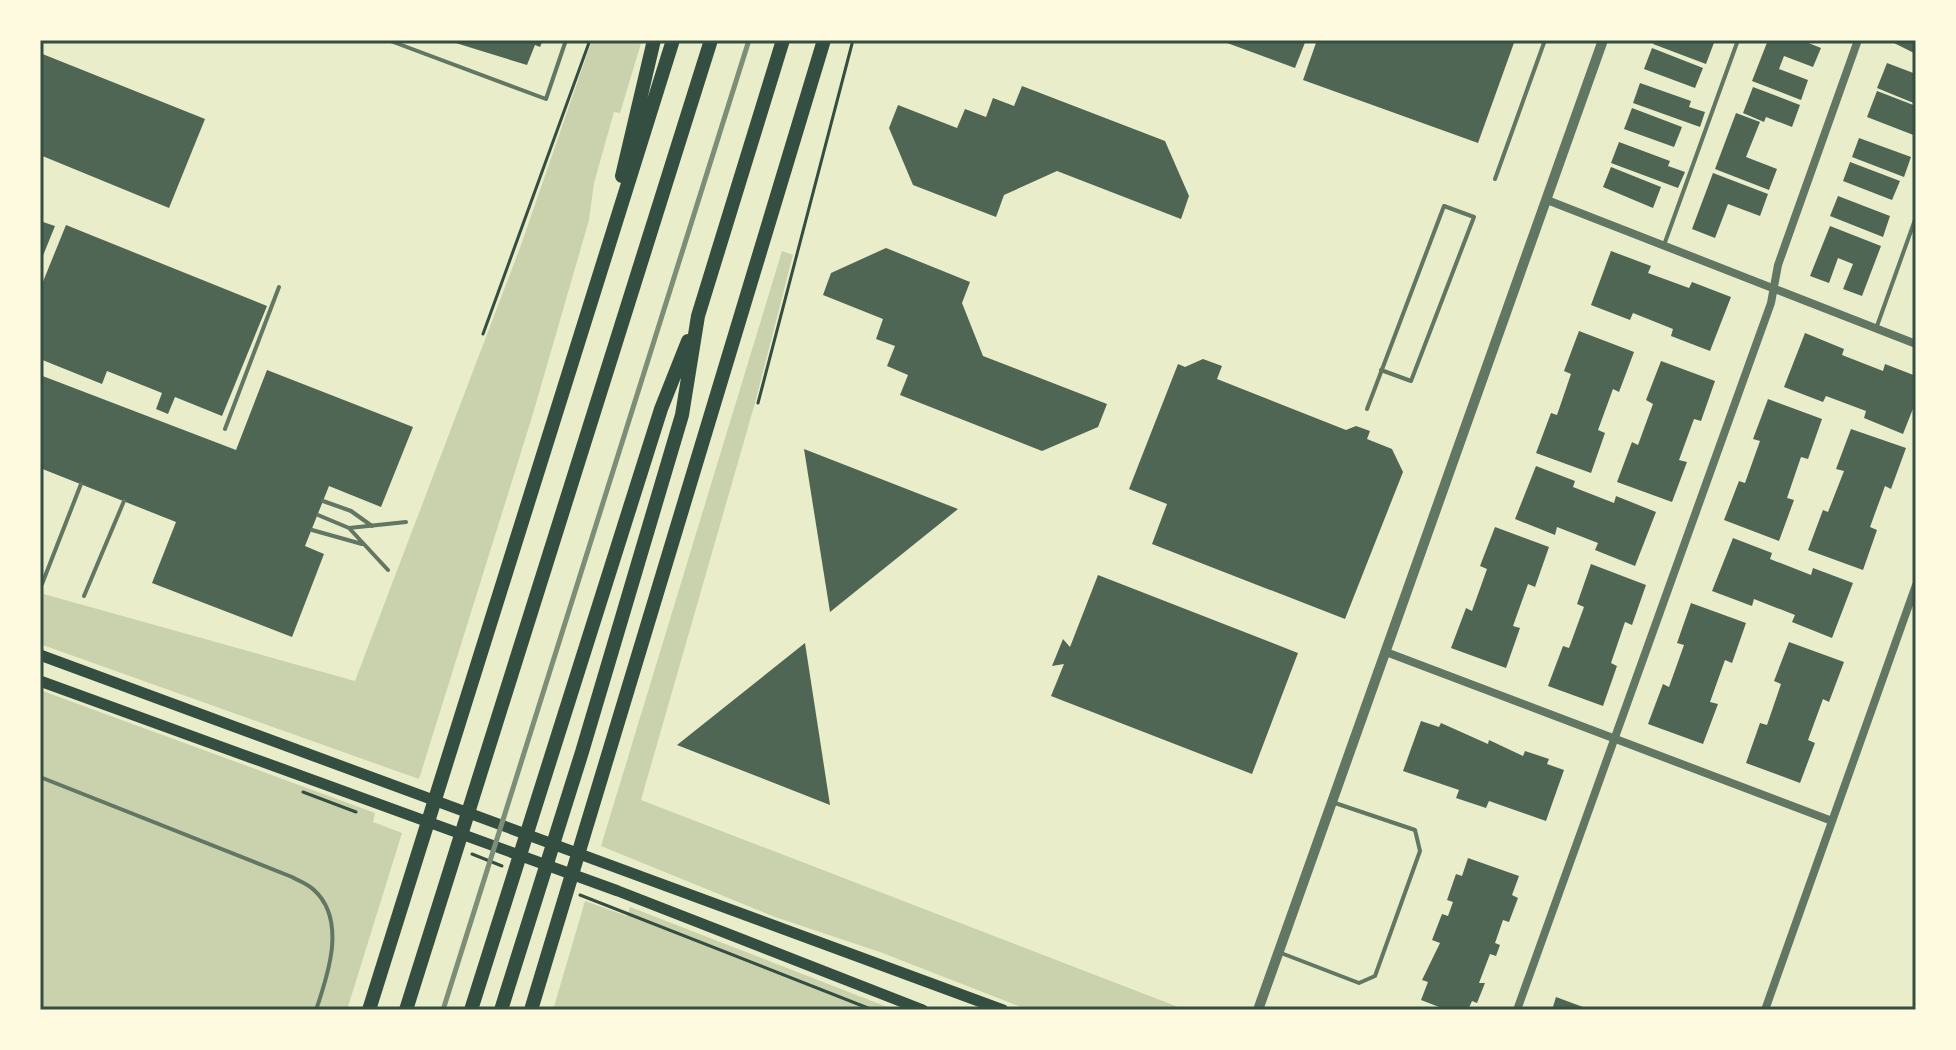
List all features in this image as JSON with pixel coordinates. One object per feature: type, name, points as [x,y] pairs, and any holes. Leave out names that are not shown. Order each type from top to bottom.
[{"type":"highway","points":[[600,270],[654,40]]},
{"type":"highway","points":[[369,1010],[673,40]]},
{"type":"highway","points":[[406,1010],[711,40]]},
{"type":"highway","points":[[471,1010],[661,409],[698,316],[783,40]]},
{"type":"highway","points":[[531,1010],[824,40]]},
{"type":"highway","points":[[501,1010],[582,752],[682,415],[698,316]]},
{"type":"main road","points":[[40,655],[1003,1010]]},
{"type":"main road","points":[[40,681],[618,891],[923,1010]]},
{"type":"street","points":[[1258,1010],[1603,40]]},
{"type":"street","points":[[1517,1010],[1774,289],[1778,265],[1858,40]]},
{"type":"street","points":[[1547,200],[1916,344]]},
{"type":"street","points":[[1765,1010],[1916,585]]},
{"type":"street","points":[[1386,652],[1832,821]]},
{"type":"lane","points":[[388,40],[546,99],[566,40]]},
{"type":"lane","points":[[1495,179],[1545,40]]},
{"type":"lane","points":[[1664,245],[1738,40]]},
{"type":"lane","points":[[1367,409],[1381,370],[1444,206],[1474,217],[1411,381],[1381,370]]},
{"type":"lane","points":[[1876,328],[1916,217]]},
{"type":"lane","points":[[225,429],[279,287]]},
{"type":"lane","points":[[42,584],[81,484]]},
{"type":"lane","points":[[84,596],[124,501]]},
{"type":"lane","points":[[323,501],[351,511],[374,527]]},
{"type":"lane","points":[[318,515],[349,528],[406,522]]},
{"type":"lane","points":[[349,528],[388,570]]},
{"type":"lane","points":[[312,530],[364,545]]},
{"type":"lane","points":[[40,777],[283,873],[314,890],[327,912],[333,938],[326,983],[316,1010]]},
{"type":"lane","points":[[1278,953],[1359,983],[1375,976],[1420,851],[1415,830],[1332,802]]},
{"type":"path","points":[[483,334],[590,40]]},
{"type":"path","points":[[758,403],[853,40]]},
{"type":"path","points":[[612,907],[873,1010]]},
{"type":"green space","points":[[592,40],[642,40],[620,113],[614,112],[594,183],[589,220],[532,417],[419,779],[40,644],[40,593],[355,681],[521,245]]},
{"type":"green space","points":[[782,251],[793,255],[755,403],[641,800],[1186,1010],[1029,1010],[880,952],[775,917],[601,846]]},
{"type":"green space","points":[[40,690],[375,813],[373,822],[402,833],[347,1010],[40,1010]]},
{"type":"green space","points":[[585,901],[627,916],[630,907],[895,1010],[553,1010]]},
{"type":"building","points":[[446,40],[543,40],[540,47],[535,45],[527,65]]},
{"type":"building","points":[[1219,40],[1306,40],[1295,68]]},
{"type":"building","points":[[1317,40],[1515,40],[1478,143],[1303,80]]},
{"type":"building","points":[[1655,40],[1715,40],[1706,64],[1653,44]]},
{"type":"building","points":[[1768,40],[1801,40],[1821,48],[1813,67],[1784,56],[1779,69],[1808,80],[1801,100],[1752,81]]},
{"type":"building","points":[[1895,40],[1916,40],[1916,54],[1894,43]]},
{"type":"building","points":[[1652,48],[1703,68],[1695,88],[1644,69]]},
{"type":"building","points":[[40,53],[205,119],[169,208],[40,155]]},
{"type":"building","points":[[1887,63],[1916,74],[1916,104],[1877,88]]},
{"type":"building","points":[[1640,83],[1691,101],[1689,107],[1705,112],[1700,127],[1633,103]]},
{"type":"building","points":[[1022,86],[1165,141],[1189,196],[1181,219],[1057,171],[1004,195],[996,217],[913,185],[889,128],[898,105],[957,128],[965,109],[986,117],[993,98],[1014,106]]},
{"type":"building","points":[[1753,87],[1800,105],[1792,127],[1766,117],[1764,122],[1743,113]]},
{"type":"building","points":[[1877,91],[1916,106],[1916,136],[1867,117]]},
{"type":"building","points":[[1632,108],[1682,127],[1674,147],[1624,129]]},
{"type":"building","points":[[1736,113],[1760,122],[1746,157],[1777,169],[1769,190],[1715,169]]},
{"type":"building","points":[[1859,138],[1911,157],[1904,177],[1852,157]]},
{"type":"building","points":[[1619,142],[1670,161],[1668,166],[1685,172],[1678,188],[1611,163]]},
{"type":"building","points":[[1850,162],[1900,181],[1892,200],[1843,181]]},
{"type":"building","points":[[1611,167],[1661,187],[1653,208],[1603,187]]},
{"type":"building","points":[[1713,173],[1768,194],[1760,216],[1728,204],[1715,238],[1692,229]]},
{"type":"building","points":[[1838,196],[1890,216],[1883,237],[1830,216]]},
{"type":"building","points":[[40,221],[55,226],[40,263]]},
{"type":"building","points":[[66,225],[267,306],[222,416],[175,397],[168,414],[156,409],[162,393],[107,371],[102,384],[40,359],[40,289]]},
{"type":"building","points":[[1830,226],[1881,246],[1862,296],[1843,289],[1853,264],[1838,258],[1829,283],[1810,276]]},
{"type":"building","points":[[886,248],[970,282],[962,303],[983,356],[1107,404],[1098,427],[1042,451],[900,395],[908,375],[887,366],[895,346],[876,339],[883,319],[823,295],[831,273]]},
{"type":"building","points":[[1611,251],[1651,266],[1648,273],[1689,288],[1692,282],[1731,297],[1710,351],[1671,336],[1673,329],[1633,313],[1630,320],[1591,305]]},
{"type":"building","points":[[1579,331],[1634,352],[1619,392],[1613,389],[1598,430],[1605,433],[1591,473],[1536,453],[1551,413],[1557,415],[1571,374],[1564,371]]},
{"type":"building","points":[[1805,333],[1844,349],[1842,355],[1883,371],[1885,364],[1916,376],[1916,401],[1903,434],[1864,418],[1866,411],[1826,396],[1823,402],[1784,387]]},
{"type":"building","points":[[1203,359],[1222,366],[1217,379],[1346,430],[1356,426],[1370,431],[1367,439],[1392,449],[1403,472],[1345,619],[1152,544],[1167,504],[1129,489],[1178,364],[1185,367]]},
{"type":"building","points":[[1661,361],[1715,381],[1701,421],[1694,419],[1679,460],[1687,462],[1672,502],[1617,482],[1632,442],[1638,445],[1653,404],[1646,400]]},
{"type":"building","points":[[267,370],[413,427],[381,507],[329,486],[305,546],[324,554],[292,637],[152,583],[176,522],[40,468],[40,375],[236,450]]},
{"type":"building","points":[[1768,399],[1822,419],[1808,459],[1801,457],[1787,498],[1794,500],[1779,541],[1724,520],[1739,481],[1745,483],[1760,441],[1753,439]]},
{"type":"building","points":[[1851,429],[1906,448],[1891,489],[1885,486],[1870,527],[1877,530],[1863,570],[1808,550],[1823,510],[1828,512],[1844,471],[1836,469]]},
{"type":"building","points":[[804,449],[958,509],[830,612]]},
{"type":"building","points":[[1536,466],[1575,481],[1573,487],[1614,503],[1616,496],[1656,512],[1635,566],[1595,550],[1598,543],[1557,527],[1555,535],[1515,519]]},
{"type":"building","points":[[1495,527],[1549,547],[1535,587],[1528,584],[1513,626],[1520,628],[1506,668],[1451,648],[1466,608],[1472,611],[1487,569],[1480,566]]},
{"type":"building","points":[[1733,538],[1772,553],[1770,559],[1811,575],[1813,568],[1853,583],[1832,638],[1792,622],[1795,615],[1754,599],[1752,606],[1712,591]]},
{"type":"building","points":[[1591,564],[1646,585],[1632,625],[1625,622],[1611,663],[1617,666],[1603,706],[1548,686],[1563,646],[1569,648],[1584,607],[1577,604]]},
{"type":"building","points":[[1098,575],[1298,653],[1252,774],[1051,696],[1064,664],[1052,666],[1063,639],[1070,647]]},
{"type":"building","points":[[1691,603],[1746,623],[1732,663],[1725,660],[1710,702],[1718,704],[1703,744],[1648,724],[1663,684],[1669,687],[1684,645],[1677,643]]},
{"type":"building","points":[[1789,642],[1844,662],[1829,702],[1823,699],[1808,740],[1815,743],[1800,783],[1746,763],[1760,723],[1767,725],[1781,684],[1774,681]]},
{"type":"building","points":[[805,643],[830,805],[677,745]]},
{"type":"building","points":[[1421,721],[1439,727],[1441,723],[1523,756],[1525,751],[1549,759],[1547,764],[1564,770],[1546,821],[1489,801],[1486,808],[1456,798],[1459,790],[1403,771]]},
{"type":"building","points":[[1468,858],[1519,876],[1512,895],[1518,898],[1509,922],[1503,920],[1495,943],[1500,945],[1496,956],[1490,954],[1479,983],[1485,983],[1477,1003],[1472,1001],[1468,1010],[1447,1010],[1421,1000],[1428,982],[1422,980],[1440,943],[1432,940],[1442,914],[1448,916],[1453,902],[1447,900],[1456,874],[1462,876]]},
{"type":"building","points":[[1556,997],[1591,1010],[1552,1010]]},
{"type":"railway","points":[[443,1010],[749,40]]}]
